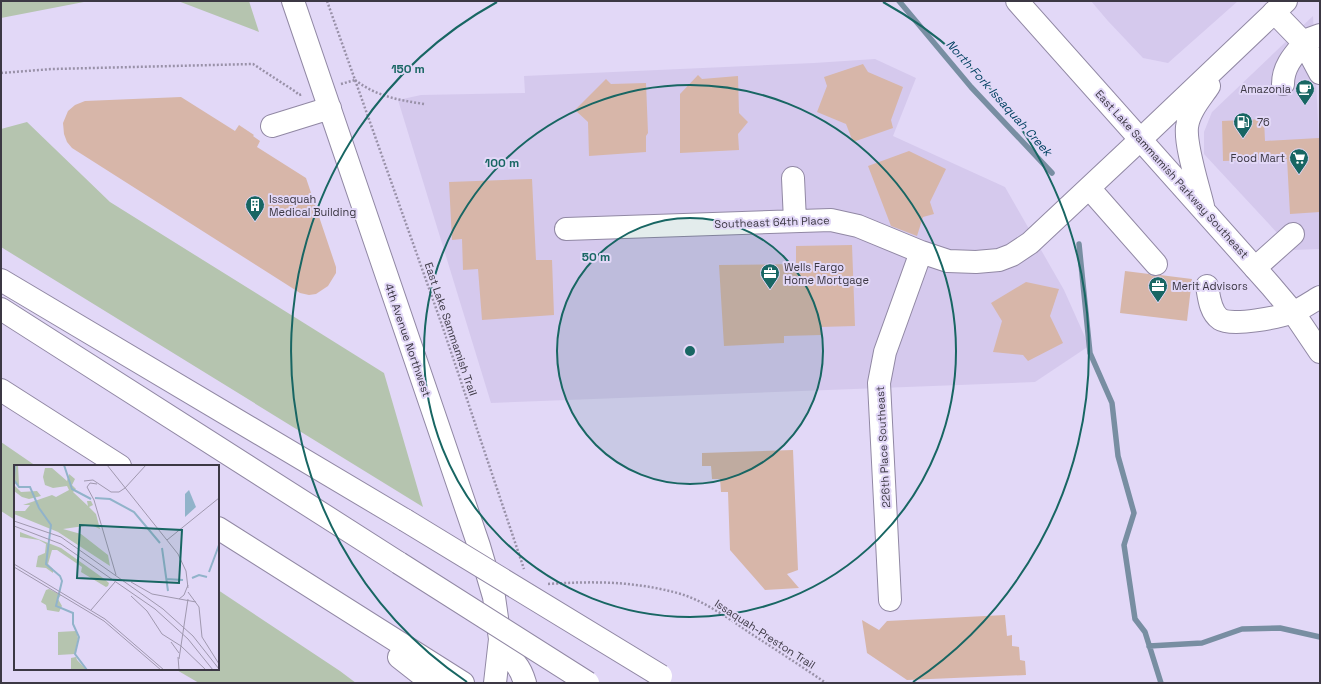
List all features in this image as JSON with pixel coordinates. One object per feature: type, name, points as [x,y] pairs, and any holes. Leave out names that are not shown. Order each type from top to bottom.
[{"type":"main road","name":"4th Avenue Northwest","points":[[293,1],[479,546],[494,597],[500,638],[495,683]]},
{"type":"main road","name":"East Lake Sammamish Parkway Southeast","points":[[1017,1],[1293,312],[1314,330],[1320,352]]},
{"type":"main road","points":[[1203,210],[1191,160],[1187,126],[1194,108],[1234,51],[1280,7],[1312,39],[1320,73]]},
{"type":"main road","points":[[1283,84],[1284,73],[1287,66],[1312,39]]},
{"type":"main road","name":"Southeast 64th Place","points":[[566,229],[831,220],[858,226],[921,252],[948,261],[961,262],[999,260],[1012,255],[1030,243],[1234,51]]},
{"type":"main road","points":[[272,126],[330,108]]},
{"type":"main road","points":[[793,178],[795,221]]},
{"type":"main road","points":[[1089,188],[1156,264]]},
{"type":"main road","points":[[1255,268],[1293,234]]},
{"type":"main road","name":"226th Place Southeast","points":[[890,600],[879,384],[885,352],[921,252]]},
{"type":"main road","points":[[1,280],[405,520],[667,679]]},
{"type":"main road","points":[[1207,286],[1212,310],[1219,319],[1227,322],[1245,322],[1293,312],[1320,297]]},
{"type":"main road","points":[[1,309],[588,683]]},
{"type":"main road","points":[[1,390],[118,465]]},
{"type":"main road","points":[[219,529],[310,587],[428,673],[463,683]]},
{"type":"main road","points":[[499,649],[516,663],[523,674],[525,683]]},
{"type":"path","name":"East Lake Sammamish Trail","points":[[327,1],[442,325],[525,571]]},
{"type":"path","points":[[1,73],[52,69],[253,64],[300,95]]},
{"type":"path","points":[[337,85],[355,80],[367,89],[398,100],[424,104]]},
{"type":"path","name":"Issaquah-Preston Trail","points":[[544,584],[602,582],[624,583],[655,588],[682,595],[722,614],[826,683]]},
{"type":"shaded area","points":[[1091,1],[1238,1],[1168,63],[1143,58]]},
{"type":"shaded area","points":[[1313,16],[1320,163],[1320,249],[1293,250],[1204,154],[1204,132],[1212,112]]},
{"type":"shaded area","points":[[875,59],[916,78],[893,136],[1005,187],[1064,290],[1089,346],[1035,382],[491,403],[398,100],[421,95],[525,93],[524,76]]},
{"type":"green space","points":[[1,1],[89,1],[1,18]]},
{"type":"green space","points":[[178,1],[249,1],[259,32]]},
{"type":"green space","points":[[27,122],[110,202],[384,373],[423,507],[1,247],[1,129]]},
{"type":"green space","points":[[1,442],[35,465],[14,465],[14,519],[1,511]]},
{"type":"green space","points":[[219,591],[356,683],[199,683],[177,670],[219,670]]},
{"type":"building","points":[[863,64],[868,72],[903,87],[891,120],[893,128],[853,142],[846,124],[817,112],[827,86],[824,77]]},
{"type":"building","points":[[698,75],[702,79],[738,76],[739,113],[748,122],[738,134],[739,150],[680,153],[680,94]]},
{"type":"building","points":[[606,79],[611,84],[646,83],[648,133],[646,136],[646,152],[589,156],[588,122],[575,110]]},
{"type":"building","name":"Issaquah Medical Building","points":[[181,97],[235,131],[239,125],[260,141],[257,147],[306,178],[336,267],[336,273],[328,286],[316,294],[309,295],[300,293],[72,148],[67,142],[64,134],[63,123],[68,111],[75,105],[85,101]]},
{"type":"building","points":[[1264,119],[1265,141],[1319,138],[1320,212],[1290,214],[1287,159],[1223,161],[1222,121]]},
{"type":"building","points":[[909,151],[946,169],[930,202],[934,214],[923,217],[917,236],[891,226],[868,166]]},
{"type":"building","points":[[532,179],[536,260],[552,260],[554,315],[482,320],[478,269],[463,270],[462,239],[452,240],[449,182]]},
{"type":"building","points":[[852,245],[855,326],[820,327],[821,335],[784,336],[784,343],[724,346],[719,265],[796,264],[796,246]]},
{"type":"building","points":[[1125,271],[1149,274],[1152,276],[1160,275],[1192,279],[1187,321],[1120,313]]},
{"type":"building","points":[[1026,282],[1059,289],[1050,316],[1063,343],[1028,361],[1023,355],[993,352],[1002,321],[991,303]]},
{"type":"building","points":[[793,450],[798,570],[787,574],[799,588],[765,590],[730,550],[728,492],[721,492],[720,479],[712,479],[711,466],[702,466],[702,453]]},
{"type":"building","points":[[1005,615],[1007,636],[1012,635],[1012,646],[1019,647],[1020,660],[1025,661],[1026,675],[907,680],[867,653],[862,620],[879,630],[887,621]]},
{"type":"waterway","name":"North Fork Issaquah Creek","points":[[899,1],[971,87],[1052,173]]},
{"type":"waterway","name":"North Fork Issaquah Creek","points":[[1079,244],[1090,353],[1112,403],[1118,456],[1134,513],[1124,545],[1135,619],[1145,632],[1161,683]]},
{"type":"waterway","name":"North Fork Issaquah Creek","points":[[1149,646],[1202,643],[1242,629],[1280,628],[1320,637]]},
{"type":"place","name":"Amazonia","points":[[1305,106]]},
{"type":"place","name":"76","points":[[1243,139]]},
{"type":"place","name":"Food Mart","points":[[1299,175]]},
{"type":"place","name":"Issaquah Medical Building","points":[[255,222]]},
{"type":"place","name":"Wells Fargo Home Mortgage","points":[[770,290]]},
{"type":"place","name":"Merit Advisors","points":[[1158,303]]}]
